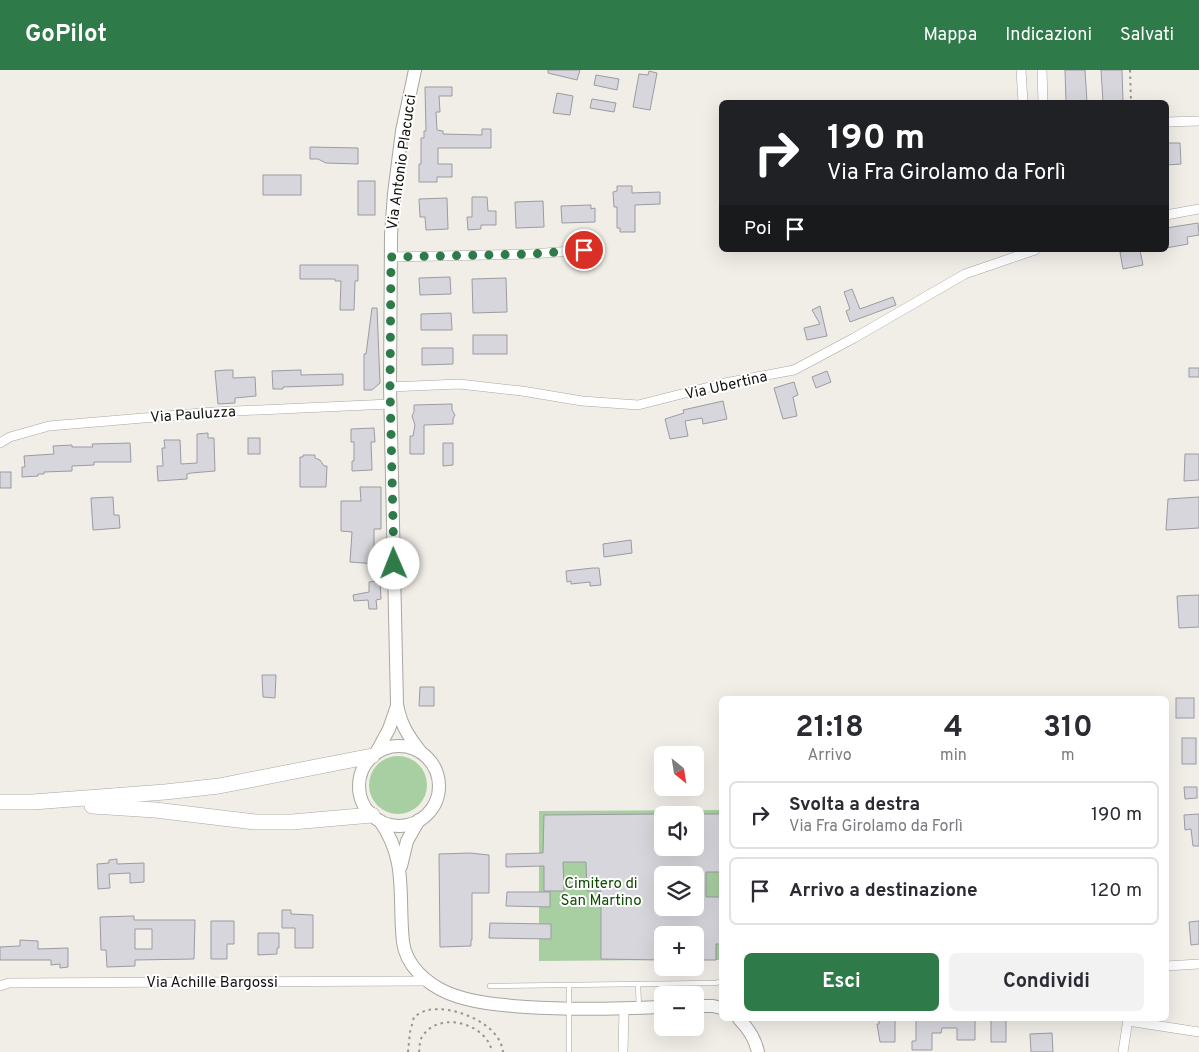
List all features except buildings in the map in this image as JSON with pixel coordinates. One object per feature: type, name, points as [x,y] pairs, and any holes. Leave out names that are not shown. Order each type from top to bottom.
[{"type":"highway","points":[[33,802],[219,786],[374,755]]},
{"type":"highway","points":[[0,802],[33,802],[155,810],[255,822],[376,818]]},
{"type":"main road","name":"Via Antonio Placucci","points":[[400,868],[407,841],[419,820],[430,812],[439,790],[439,777],[434,766],[405,731],[398,704],[390,404],[391,257],[394,194],[402,131],[415,70]]},
{"type":"main road","name":"Via Antonio Placucci","points":[[398,704],[393,722],[374,755],[364,767],[360,779],[360,792],[364,805],[393,842],[400,868],[403,943],[407,957],[416,970],[426,981],[448,994],[482,1002],[569,1009],[654,1008]]},
{"type":"main road","points":[[374,755],[393,746],[402,746],[420,751]]},
{"type":"main road","points":[[376,818],[390,825],[400,826],[419,820]]},
{"type":"main road","points":[[704,1006],[719,1008]]},
{"type":"main road","points":[[740,1021],[749,1029],[758,1052]]},
{"type":"street","points":[[1021,70],[1023,100]]},
{"type":"street","points":[[1042,70],[1044,100]]},
{"type":"street","points":[[1169,122],[1199,121]]},
{"type":"street","points":[[1169,214],[1199,209]]},
{"type":"street","points":[[391,257],[532,254],[584,250]]},
{"type":"street","name":"Via Ubertina","points":[[390,388],[459,384],[522,391],[582,401],[638,405],[725,383],[794,370],[965,274],[1029,252]]},
{"type":"street","name":"Via Pauluzza","points":[[0,443],[10,437],[49,426],[214,412],[390,404]]},
{"type":"street","points":[[1169,966],[1199,964]]},
{"type":"street","name":"Via Achille Bargossi","points":[[0,986],[9,983],[426,981]]},
{"type":"street","points":[[623,1052],[624,1008]]},
{"type":"street","points":[[1123,1052],[1128,1021]]},
{"type":"street","points":[[1134,1021],[1199,1032]]},
{"type":"lane","points":[[490,986],[719,982]]},
{"type":"lane","points":[[638,984],[639,1008]]},
{"type":"lane","points":[[569,985],[570,1052]]},
{"type":"path","points":[[1130,70],[1131,100]]},
{"type":"path","points":[[408,1052],[414,1017],[426,1010],[438,1009],[466,1015],[487,1025],[502,1046],[503,1052]]},
{"type":"path","points":[[419,1052],[421,1038],[432,1026],[447,1022],[464,1024],[479,1031],[491,1046],[492,1052]]},
{"type":"green space","points":[[398,756],[409,758],[422,769],[427,785],[425,796],[414,809],[398,814],[387,812],[374,801],[369,785],[371,774],[382,761]]},
{"type":"green space","name":"Cimitero di San Martino","points":[[654,810],[654,856],[704,856],[704,810],[719,810],[719,960],[704,960],[704,926],[654,926],[654,960],[539,961],[539,811]]},
{"type":"route","points":[[394,564],[390,388],[391,257],[532,254],[584,250]]}]
